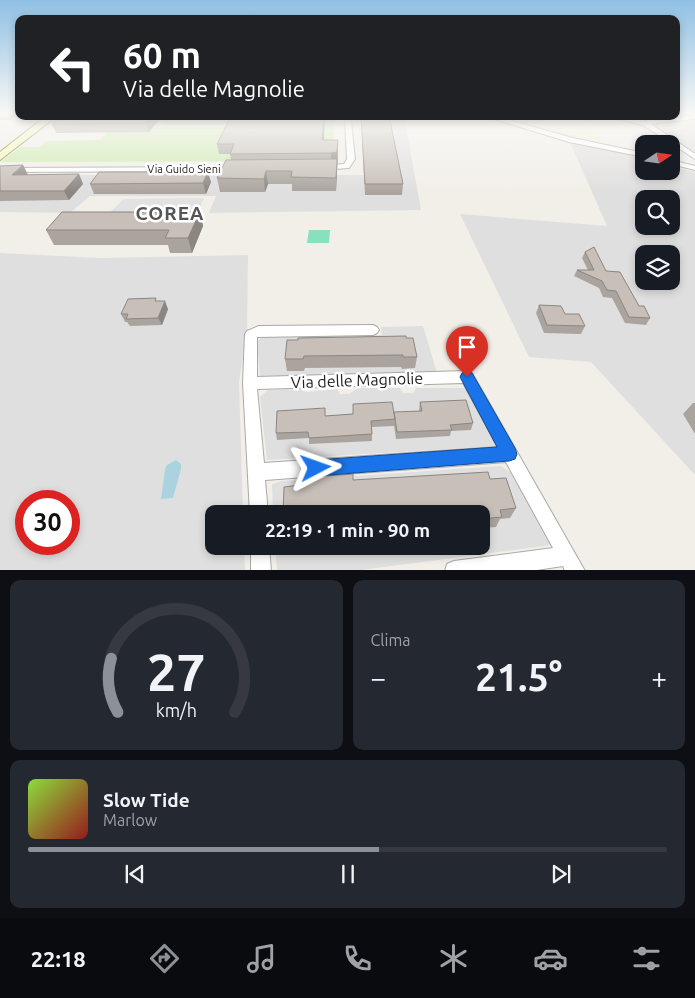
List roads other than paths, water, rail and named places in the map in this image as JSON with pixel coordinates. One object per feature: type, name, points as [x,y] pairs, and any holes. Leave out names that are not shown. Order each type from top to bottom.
[{"type":"main road","points":[[0,157],[22,140]]},
{"type":"street","points":[[311,168],[346,166],[351,159],[349,140]]},
{"type":"street","points":[[571,140],[635,154]]},
{"type":"street","points":[[670,140],[695,157]]},
{"type":"street","points":[[680,164],[695,168]]},
{"type":"street","name":"Via Guido Sieni","points":[[0,170],[243,169]]},
{"type":"street","points":[[259,505],[258,472],[250,383],[251,334],[259,331],[373,330]]},
{"type":"street","name":"Via delle Magnolie","points":[[250,383],[467,377],[572,563],[454,570]]},
{"type":"street","points":[[258,472],[509,454]]},
{"type":"street","points":[[260,555],[261,570]]},
{"type":"water","points":[[176,460],[181,464],[181,469],[173,498],[161,499],[165,469],[167,465]]},
{"type":"district","name":"COREA","points":[[170,213]]}]
